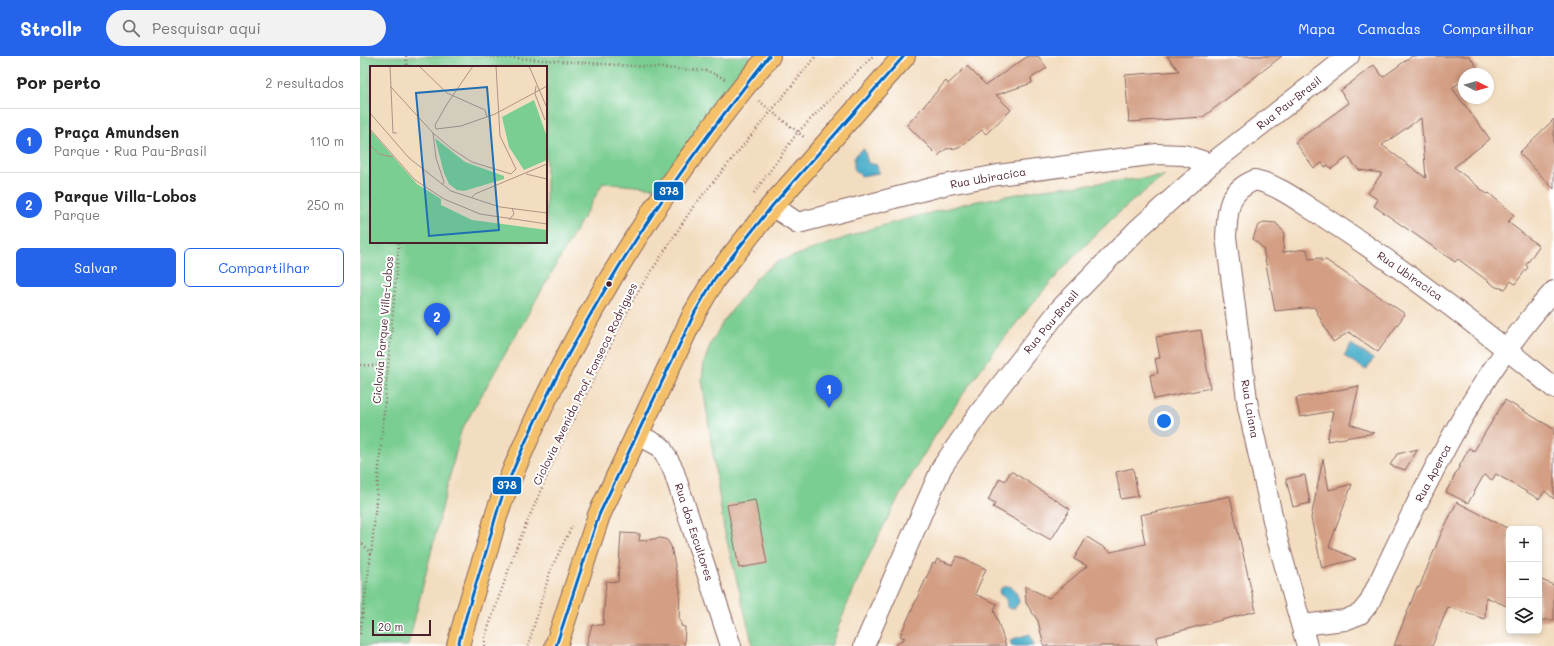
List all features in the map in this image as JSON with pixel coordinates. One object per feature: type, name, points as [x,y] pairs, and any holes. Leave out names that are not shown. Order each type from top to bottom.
[{"type":"highway","points":[[458,646],[503,495],[542,409],[583,326],[652,211],[742,88],[769,56]]},
{"type":"highway","points":[[556,646],[599,515],[696,312],[715,278],[772,206],[904,56]]},
{"type":"street","name":"Rua Pau-Brasil","points":[[864,646],[942,467],[980,412],[1060,309],[1138,228],[1211,164],[1349,56]]},
{"type":"street","name":"Rua Ubiracica","points":[[772,206],[798,223],[944,185],[1006,174],[1157,154],[1184,155],[1211,164]]},
{"type":"street","name":"Rua Ubiracica","points":[[1255,180],[1276,187],[1356,238],[1444,300],[1506,348],[1554,388]]},
{"type":"street","name":"Rua Laiana","points":[[1255,180],[1237,190],[1228,210],[1226,237],[1227,255],[1248,407],[1277,538],[1308,646]]},
{"type":"street","name":"Rua Aperca","points":[[1302,625],[1345,620],[1360,614],[1369,603],[1429,476],[1465,413],[1506,348],[1533,314],[1554,292]]},
{"type":"street","name":"Rua dos Escultores","points":[[637,434],[661,448],[673,468],[731,646]]},
{"type":"path","points":[[486,56],[708,71],[742,88],[772,110],[820,151]]},
{"type":"path","name":"Ciclovia Avenida Prof. Fonseca Rodrigues","points":[[485,646],[485,637],[517,546],[552,464],[634,298],[693,206],[816,56]]},
{"type":"path","name":"Ciclovia Parque Villa-Lobos","points":[[360,634],[371,554],[399,243]]},
{"type":"path","points":[[360,365],[387,366]]},
{"type":"path","points":[[360,541],[371,554]]},
{"type":"green space","points":[[360,56],[751,56],[656,188],[603,183],[461,431],[408,646],[360,646]]},
{"type":"green space","points":[[1165,176],[1116,215],[1072,259],[1011,330],[949,414],[895,503],[850,597],[831,646],[753,646],[724,529],[702,379],[704,363],[710,345],[723,322],[757,277],[777,262],[870,229],[967,203],[1044,189]]},
{"type":"water","points":[[864,149],[868,163],[877,165],[879,173],[861,176],[854,169],[854,159],[858,152]]},
{"type":"water","points":[[1351,344],[1373,359],[1366,370],[1344,356]]},
{"type":"water","points":[[1005,586],[1011,587],[1017,593],[1019,602],[1015,608],[1010,609],[1007,607],[1006,599],[999,593],[1000,589]]},
{"type":"water","points":[[1030,634],[1034,646],[1012,646],[1010,640]]},
{"type":"building","points":[[1028,56],[1038,56],[1047,68],[1031,78],[1032,83],[996,95],[1011,110],[986,134],[982,130],[959,148],[946,149],[938,156],[907,125],[946,81],[948,84],[967,66],[986,85]]},
{"type":"building","points":[[1167,56],[1282,56],[1203,117],[1129,122],[1125,75],[1179,71]]},
{"type":"building","points":[[1412,56],[1469,56],[1478,68],[1458,68],[1458,84],[1452,88],[1458,96],[1458,104],[1464,104],[1490,139],[1454,167],[1487,194],[1489,193],[1514,215],[1508,222],[1539,246],[1526,265],[1528,267],[1515,284],[1511,281],[1505,289],[1496,287],[1458,259],[1455,262],[1374,206],[1378,200],[1368,193],[1382,173],[1359,170],[1348,157],[1331,169],[1328,165],[1325,167],[1322,163],[1314,168],[1295,142],[1349,103],[1340,91],[1374,65],[1383,77]],"holes":[[[1421,118],[1426,178],[1382,145]]]},
{"type":"building","points":[[1554,119],[1554,189],[1519,153]]},
{"type":"building","points":[[1264,222],[1276,223],[1284,232],[1283,252],[1307,249],[1309,259],[1321,258],[1321,261],[1326,260],[1405,314],[1378,352],[1349,332],[1333,342],[1314,307],[1275,311],[1263,248],[1253,239],[1257,227]]},
{"type":"building","points":[[1201,330],[1210,388],[1154,399],[1150,375],[1158,373],[1155,359],[1160,358],[1156,337]]},
{"type":"building","points":[[1359,386],[1350,424],[1374,433],[1327,441],[1333,411],[1300,417],[1296,398]]},
{"type":"building","points":[[1505,400],[1554,429],[1554,499],[1545,491],[1539,499],[1496,474],[1492,480],[1484,475],[1468,503],[1446,492],[1469,448],[1474,451]]},
{"type":"building","points":[[1418,449],[1405,470],[1390,465],[1397,454]]},
{"type":"building","points":[[1323,459],[1329,490],[1352,484],[1329,547],[1356,559],[1322,568],[1311,518]]},
{"type":"building","points":[[1133,468],[1138,496],[1121,499],[1116,472]]},
{"type":"building","points":[[1011,471],[1070,509],[1051,540],[993,507],[995,504],[988,500],[1000,478],[1005,481]]},
{"type":"building","points":[[1305,475],[1310,503],[1293,507],[1286,479]]},
{"type":"building","points":[[1230,496],[1256,611],[1157,637],[1158,646],[1044,646],[1038,621],[1026,603],[1025,586],[1049,598],[1087,566],[1074,559],[1087,537],[1111,552],[1145,544],[1140,515]]},
{"type":"building","points":[[755,500],[767,563],[739,568],[727,505]]},
{"type":"building","points":[[1457,502],[1506,527],[1506,606],[1486,597],[1485,619],[1448,607],[1432,646],[1394,646],[1417,587],[1419,588],[1440,536]]},
{"type":"building","points":[[621,533],[640,534],[639,541],[661,538],[667,540],[671,546],[680,590],[679,621],[681,621],[681,626],[685,627],[684,646],[586,646],[592,625],[603,625],[606,581],[618,582]]},
{"type":"building","points":[[957,556],[986,569],[975,594],[997,604],[994,610],[1006,646],[894,646],[905,638],[900,636],[933,563],[935,564],[937,559],[952,565]]},
{"type":"building","points":[[1542,580],[1554,585],[1554,620],[1542,620]]},
{"type":"transit line","name":"378","points":[[458,646],[501,500],[526,440],[585,324],[653,213],[729,107],[769,56]]},
{"type":"transit line","name":"378","points":[[556,646],[599,515],[695,312],[715,278],[772,206],[904,56]]},
{"type":"place","name":"Parque Villa-Lobos","points":[[437,336]]},
{"type":"place","name":"Praça Amundsen","points":[[829,408]]}]
